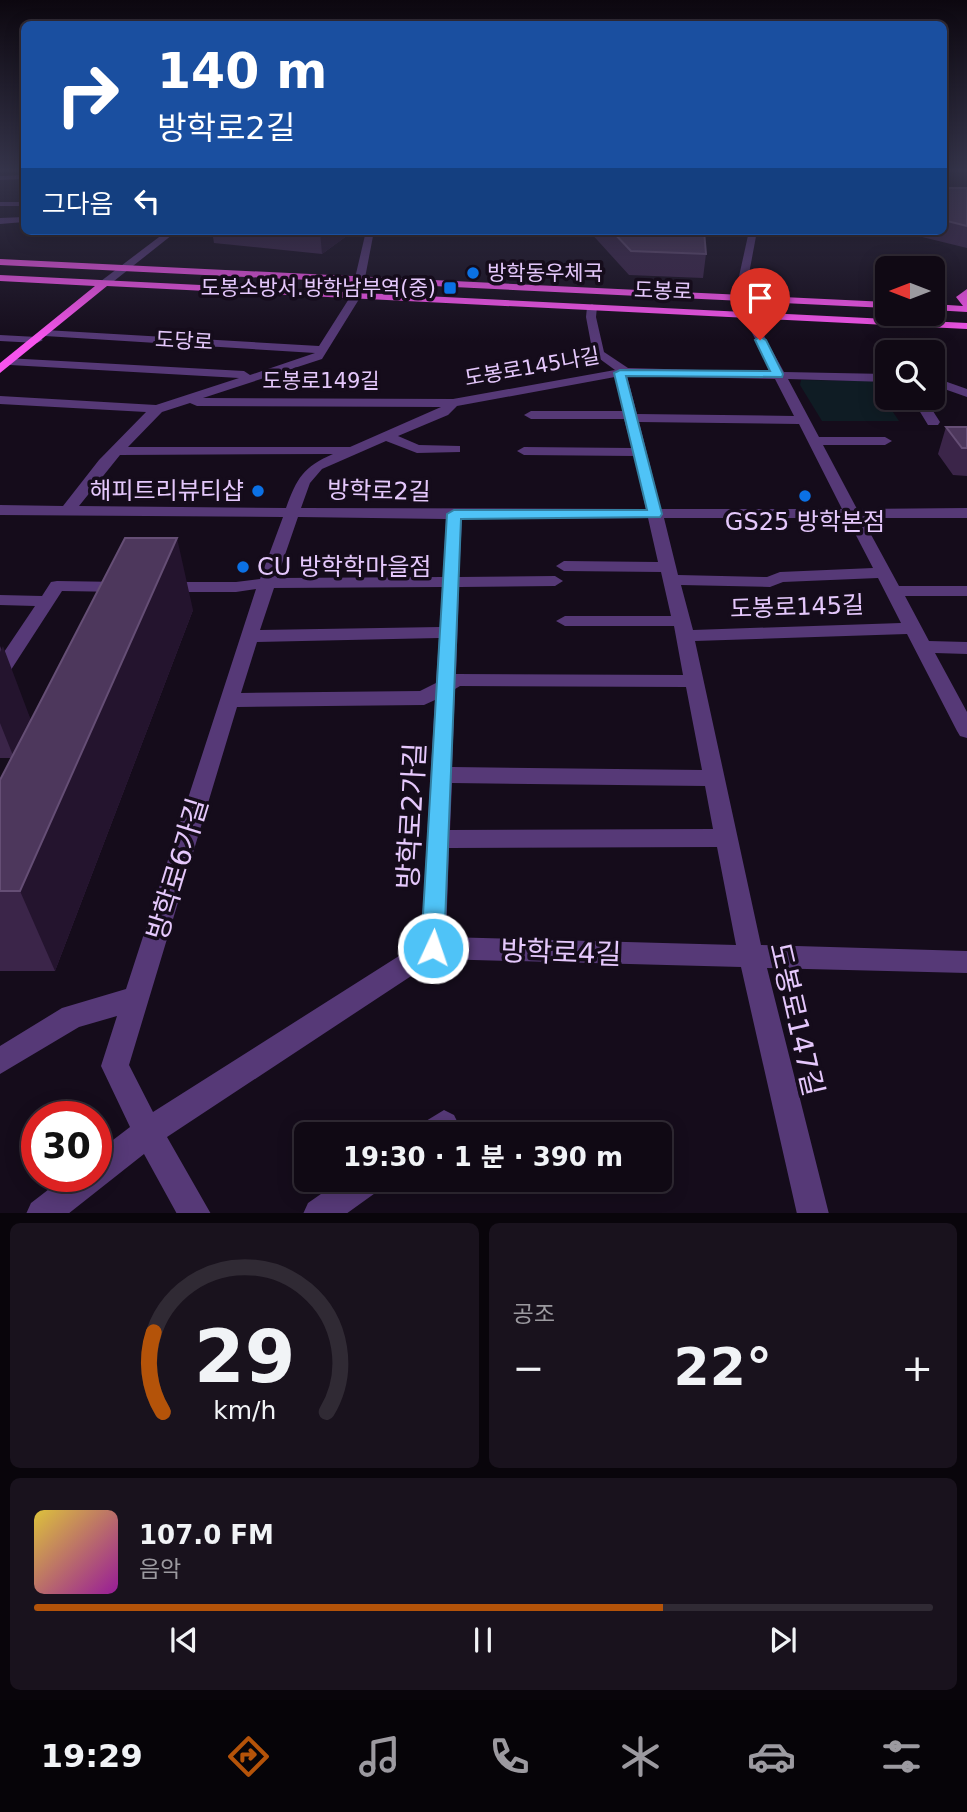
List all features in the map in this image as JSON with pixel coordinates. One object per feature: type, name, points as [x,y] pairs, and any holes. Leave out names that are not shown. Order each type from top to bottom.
[{"type":"main road","name":"도봉로","points":[[0,262],[875,304]]},
{"type":"main road","name":"도봉로","points":[[0,278],[967,326]]},
{"type":"main road","name":"도당로","points":[[5,365],[105,284]]},
{"type":"main road","points":[[967,292],[961,297],[967,306]]},
{"type":"main road","points":[[945,307],[967,306]]},
{"type":"street","points":[[105,284],[168,235]]},
{"type":"street","points":[[360,278],[369,235]]},
{"type":"street","points":[[744,299],[741,290],[752,235]]},
{"type":"street","name":"도봉로149길","points":[[68,510],[115,451],[158,409],[318,357],[356,296]]},
{"type":"street","name":"도봉로145길","points":[[744,299],[812,441],[967,731]]},
{"type":"street","points":[[592,307],[591,317],[599,354],[622,372]]},
{"type":"street","points":[[0,338],[41,337]]},
{"type":"street","name":"도당로","points":[[41,337],[324,349]]},
{"type":"street","name":"도당로","points":[[5,365],[257,376]]},
{"type":"street","name":"도봉로145나길","points":[[292,512],[303,482],[317,466],[443,412],[453,403],[622,372],[875,378]]},
{"type":"street","name":"도봉로147길","points":[[622,372],[638,452],[683,629],[751,957],[813,1213]]},
{"type":"street","points":[[945,385],[967,393]]},
{"type":"street","name":"도봉로149길","points":[[191,397],[197,402],[453,403]]},
{"type":"street","points":[[0,400],[158,409]]},
{"type":"street","points":[[925,410],[933,422]]},
{"type":"street","points":[[531,415],[802,420]]},
{"type":"street","points":[[385,436],[417,449],[455,449]]},
{"type":"street","points":[[812,441],[885,441]]},
{"type":"street","points":[[115,451],[353,450]]},
{"type":"street","points":[[524,451],[638,452]]},
{"type":"street","name":"방학로2길","points":[[0,510],[454,514],[967,513]]},
{"type":"street","name":"방학로6가길","points":[[195,1213],[148,1132],[116,1066],[249,636],[292,512]]},
{"type":"street","name":"방학로2가길","points":[[433,948],[454,514]]},
{"type":"street","points":[[0,672],[57,586],[236,587],[266,583],[450,581],[560,574],[670,573]]},
{"type":"street","name":"도봉로145길","points":[[670,573],[770,582],[780,577],[882,573]]},
{"type":"street","name":"도봉로145길","points":[[891,591],[967,591]]},
{"type":"street","points":[[0,600],[46,601]]},
{"type":"street","points":[[565,621],[683,629]]},
{"type":"street","name":"도봉로145길","points":[[683,629],[911,628]]},
{"type":"street","points":[[249,636],[448,632]]},
{"type":"street","points":[[922,647],[967,648]]},
{"type":"street","points":[[229,700],[424,698],[456,680],[694,681]]},
{"type":"street","points":[[441,775],[714,778]]},
{"type":"street","points":[[438,839],[726,838]]},
{"type":"street","points":[[112,1160],[148,1132],[433,948]]},
{"type":"street","name":"방학로4길","points":[[433,948],[967,962]]},
{"type":"street","points":[[0,1061],[72,1017],[136,998]]},
{"type":"street","points":[[42,1213],[70,1192]]},
{"type":"street","points":[[319,1213],[350,1192]]},
{"type":"shaded area","points":[[801,380],[872,381],[875,385],[875,410],[892,410],[899,421],[822,421],[800,385]]},
{"type":"building","points":[[616,235],[704,235],[706,254],[631,251]]},
{"type":"building","points":[[946,427],[967,427],[967,448],[962,448]]},
{"type":"building","points":[[125,538],[177,538],[20,891],[0,891],[0,780]]},
{"type":"place","name":"방학동우체국","points":[[473,273]]},
{"type":"place","name":"도봉소방서.방학남부역(중)","points":[[450,288]]},
{"type":"place","name":"해피트리뷰티샵","points":[[258,491]]},
{"type":"place","name":"GS25 방학본점","points":[[805,496]]},
{"type":"place","name":"CU 방학학마을점","points":[[243,567]]},
{"type":"route","points":[[433,948],[454,514],[655,514],[620,373],[778,374],[760,340]]}]
